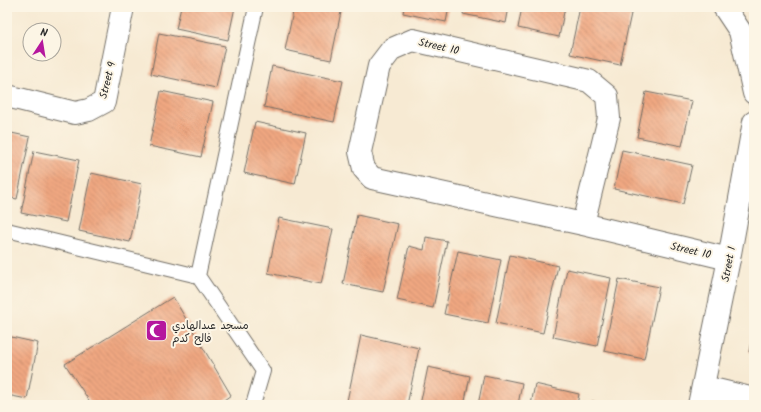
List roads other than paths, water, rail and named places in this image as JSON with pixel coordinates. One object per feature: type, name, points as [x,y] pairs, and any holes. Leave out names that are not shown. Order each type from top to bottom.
[{"type":"street","name":"Street 9","points":[[7,96],[75,113],[89,110],[104,102],[122,7]]},
{"type":"street","points":[[724,7],[740,31],[754,93]]},
{"type":"street","name":"Street 10","points":[[583,224],[609,118],[607,96],[588,81],[413,40],[392,49],[379,66],[360,152],[364,169],[372,178],[583,224],[729,259]]},
{"type":"street","name":"Street 1","points":[[701,396],[729,259],[754,122]]},
{"type":"street","points":[[701,396],[754,398]]},
{"type":"lane","points":[[198,276],[256,7]]},
{"type":"lane","points":[[7,230],[198,276],[263,371],[252,405]]},
{"type":"place","name":"مسجد عبدالهادي فالح كدم","points":[[156,331]]}]
